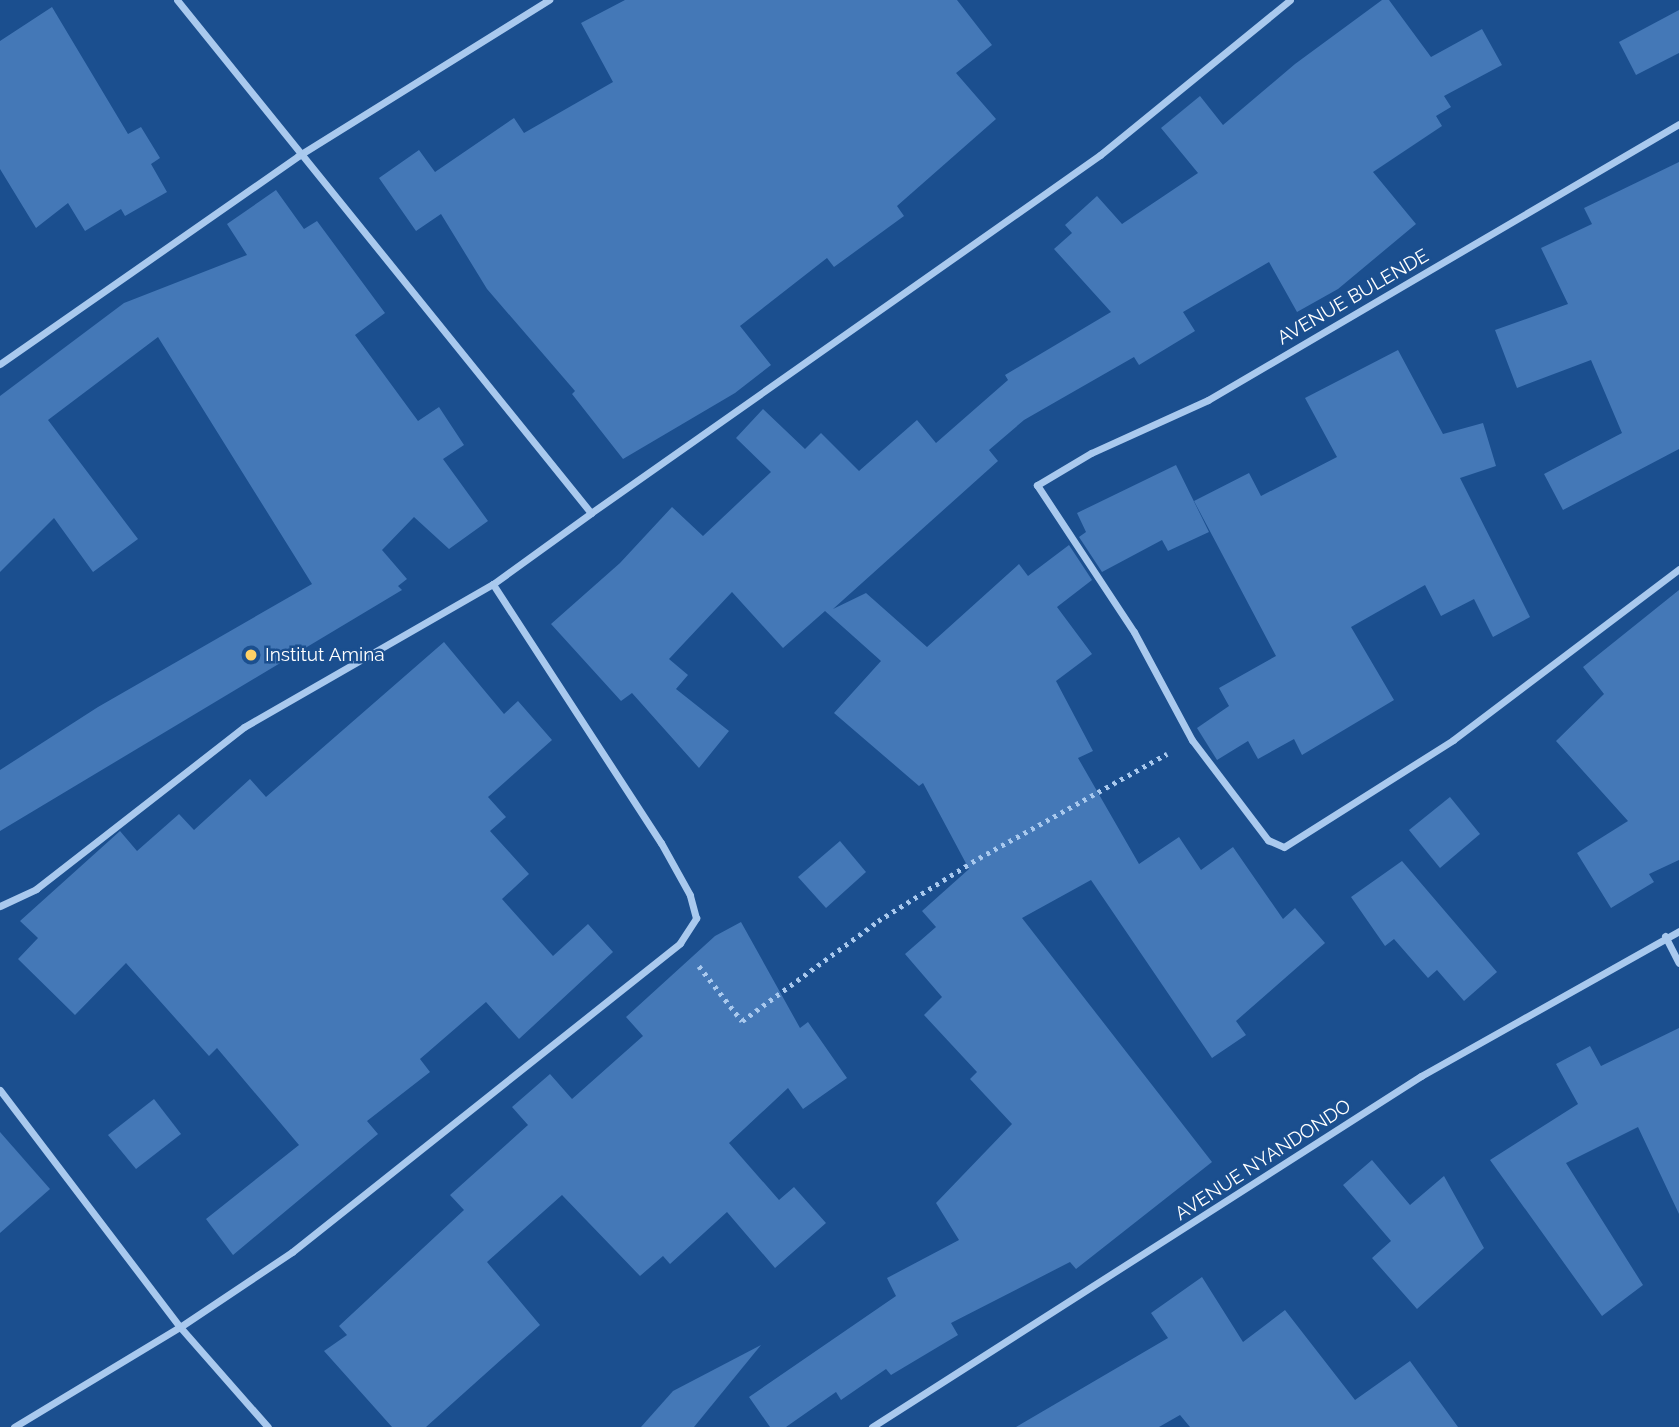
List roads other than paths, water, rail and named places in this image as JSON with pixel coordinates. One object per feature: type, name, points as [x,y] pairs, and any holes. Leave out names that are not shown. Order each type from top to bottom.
[{"type":"street","points":[[177,0],[298,156],[591,513]]},
{"type":"street","points":[[0,364],[298,156],[549,0]]},
{"type":"street","points":[[0,906],[36,888],[244,727],[494,584],[1100,155],[1290,0]]},
{"type":"street","name":"AVENUE BULENDE","points":[[1679,124],[1208,400],[1091,453],[1037,485],[1134,632],[1192,740],[1268,840],[1284,847],[1453,740],[1679,569]]},
{"type":"street","points":[[14,1427],[180,1327],[292,1252],[680,943],[696,918],[690,895],[494,584]]},
{"type":"street","name":"AVENUE NYANDONDO","points":[[872,1427],[1421,1076],[1665,936],[1679,931]]},
{"type":"street","points":[[1665,936],[1679,963]]},
{"type":"street","points":[[0,1090],[180,1327],[268,1427]]},
{"type":"place","name":"Institut Amina","points":[[251,655]]}]
